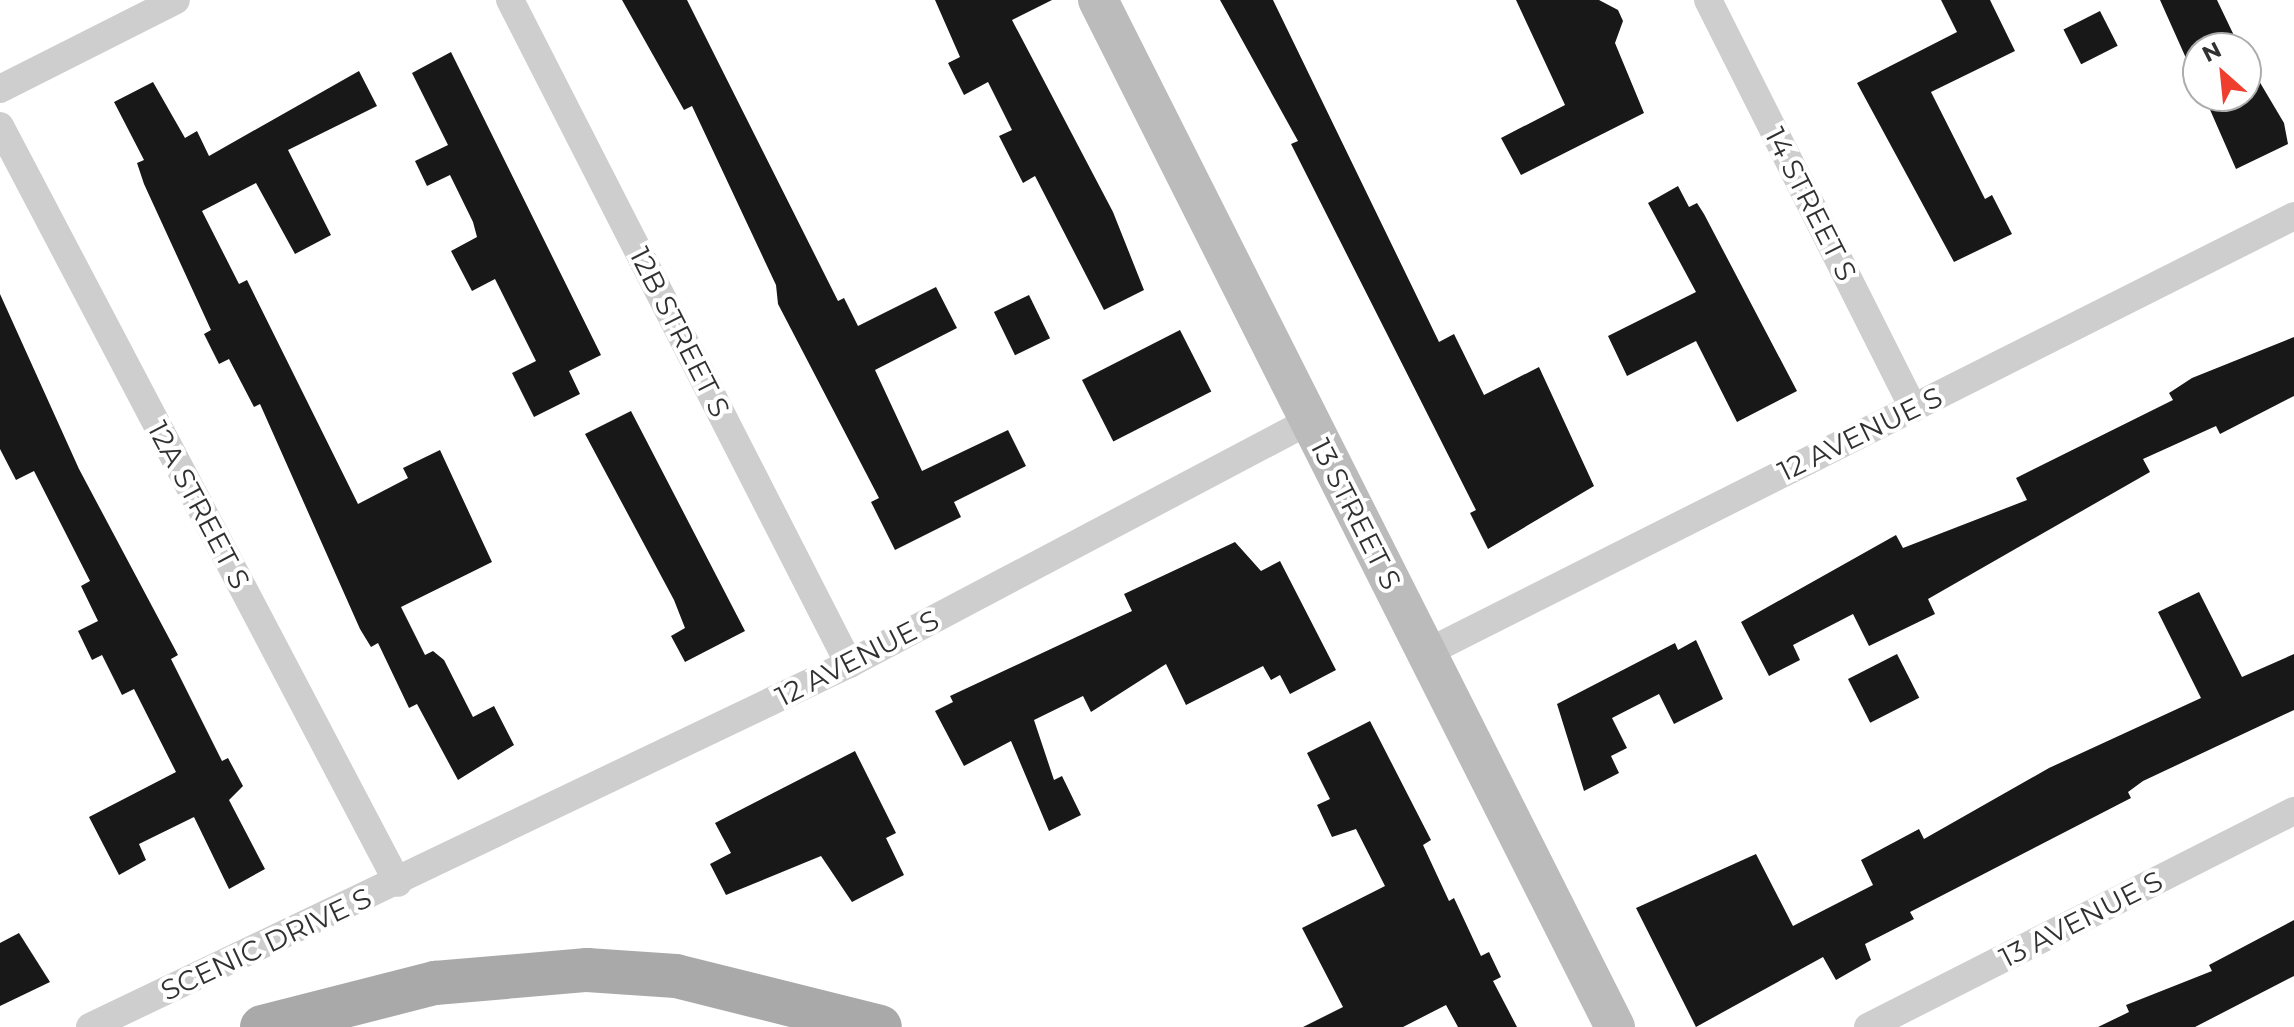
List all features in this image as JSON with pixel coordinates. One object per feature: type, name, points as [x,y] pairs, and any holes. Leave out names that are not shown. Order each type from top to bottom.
[{"type":"main road","points":[[262,1027],[435,983],[587,970],[676,976],[880,1027]]},
{"type":"street","points":[[0,89],[176,0]]},
{"type":"street","name":"12B STREET S","points":[[510,0],[849,664]]},
{"type":"street","name":"13 STREET S","points":[[1098,0],[1615,1027]]},
{"type":"street","name":"14 STREET S","points":[[1708,0],[1913,408]]},
{"type":"street","name":"12A STREET S","points":[[0,126],[398,883]]},
{"type":"street","name":"12 AVENUE S","points":[[1426,653],[2294,216]]},
{"type":"street","name":"12 AVENUE S","points":[[398,883],[849,664],[1309,421]]},
{"type":"street","name":"13 AVENUE S","points":[[1868,1027],[2294,811]]},
{"type":"street","name":"SCENIC DRIVE S","points":[[90,1027],[398,883]]},
{"type":"building","points":[[622,0],[687,0],[838,301],[844,298],[858,326],[936,287],[957,328],[875,370],[922,471],[1008,430],[1026,466],[954,502],[961,517],[895,550],[871,502],[879,498],[778,304],[776,285],[692,106],[684,110]]},
{"type":"building","points":[[935,0],[1052,0],[1012,20],[1113,212],[1144,290],[1104,310],[1035,176],[1023,183],[999,136],[1012,130],[988,82],[964,95],[948,63],[960,57]]},
{"type":"building","points":[[1220,0],[1273,0],[1439,342],[1454,334],[1484,395],[1539,367],[1594,486],[1488,549],[1470,513],[1476,510],[1291,144],[1298,141]]},
{"type":"building","points":[[1516,0],[1599,0],[1618,10],[1623,21],[1615,43],[1644,113],[1521,175],[1501,138],[1565,105]]},
{"type":"building","points":[[1941,0],[1990,0],[2015,51],[1931,92],[1985,199],[1992,195],[2012,234],[1954,262],[1857,83],[1957,32]]},
{"type":"building","points":[[2160,0],[2217,0],[2232,32],[2182,32],[2182,49]]},
{"type":"building","points":[[2100,11],[2118,46],[2081,64],[2063,30]]},
{"type":"building","points":[[451,52],[601,355],[569,371],[580,394],[534,417],[512,373],[536,361],[495,279],[472,291],[451,251],[477,237],[473,222],[450,175],[427,186],[415,161],[448,145],[412,73]]},
{"type":"building","points":[[359,71],[377,106],[288,150],[331,235],[295,254],[256,183],[202,211],[239,284],[247,280],[358,504],[408,478],[403,468],[440,450],[492,562],[401,607],[425,655],[433,651],[444,660],[473,717],[494,706],[514,745],[458,780],[417,704],[409,708],[378,643],[371,647],[360,629],[260,404],[254,407],[229,359],[219,364],[204,334],[211,330],[144,184],[137,163],[144,160],[114,102],[153,82],[185,138],[197,131],[209,156]]},
{"type":"building","points":[[2262,86],[2284,123],[2288,144],[2236,169],[2211,112],[2262,112]]},
{"type":"building","points":[[1678,186],[1689,207],[1697,203],[1704,214],[1797,391],[1737,422],[1696,341],[1627,376],[1608,336],[1696,292],[1648,203]]},
{"type":"building","points":[[0,294],[79,469],[178,655],[171,659],[222,761],[228,758],[243,786],[229,800],[265,869],[229,889],[194,817],[139,844],[146,860],[119,875],[89,817],[176,772],[134,689],[122,695],[102,655],[92,660],[78,631],[98,621],[81,586],[90,581],[34,471],[16,480],[0,449]]},
{"type":"building","points":[[1029,295],[1050,338],[1015,355],[994,312]]},
{"type":"building","points":[[1180,330],[1211,391],[1113,441],[1082,380]]},
{"type":"building","points":[[2294,337],[2294,396],[2220,434],[2216,426],[2143,459],[2150,472],[1928,599],[1935,614],[1869,646],[1853,614],[1793,645],[1800,660],[1769,676],[1741,622],[1896,535],[1903,548],[2027,500],[2016,478],[2173,400],[2169,393],[2192,378]]},
{"type":"building","points":[[631,411],[745,631],[685,662],[671,636],[685,628],[674,600],[585,434]]},
{"type":"building","points":[[1235,542],[1261,571],[1280,561],[1336,670],[1290,694],[1280,675],[1271,680],[1263,666],[1186,705],[1166,664],[1091,712],[1083,696],[1034,720],[1054,780],[1062,776],[1081,815],[1049,831],[1011,741],[964,766],[935,711],[953,702],[950,696],[1132,611],[1124,594]]},
{"type":"building","points":[[2199,592],[2242,677],[2294,654],[2294,710],[2143,781],[2128,792],[2131,798],[1910,912],[1914,919],[1865,944],[1871,960],[1836,980],[1823,957],[1696,1027],[1636,908],[1756,854],[1793,926],[1873,885],[1861,860],[1919,829],[1924,839],[2049,768],[2201,698],[2158,612]]},
{"type":"building","points":[[1696,640],[1723,699],[1674,724],[1659,694],[1612,718],[1627,748],[1611,756],[1619,773],[1584,791],[1557,704],[1675,643],[1678,650]]},
{"type":"building","points":[[1897,654],[1919,698],[1870,723],[1848,679]]},
{"type":"building","points":[[1370,721],[1431,840],[1423,845],[1449,901],[1454,898],[1481,956],[1489,952],[1501,977],[1493,981],[1517,1027],[1458,1027],[1446,1005],[1403,1027],[1303,1027],[1343,1007],[1302,928],[1385,886],[1356,829],[1332,837],[1317,805],[1330,799],[1307,753]]},
{"type":"building","points":[[855,751],[896,833],[886,838],[904,875],[852,902],[821,856],[726,895],[710,864],[731,853],[715,823]]},
{"type":"building","points":[[2294,920],[2294,976],[2195,1027],[2098,1027],[2129,1012],[2126,1005],[2212,971],[2209,965]]},
{"type":"building","points":[[19,933],[50,982],[0,1006],[0,943]]}]
